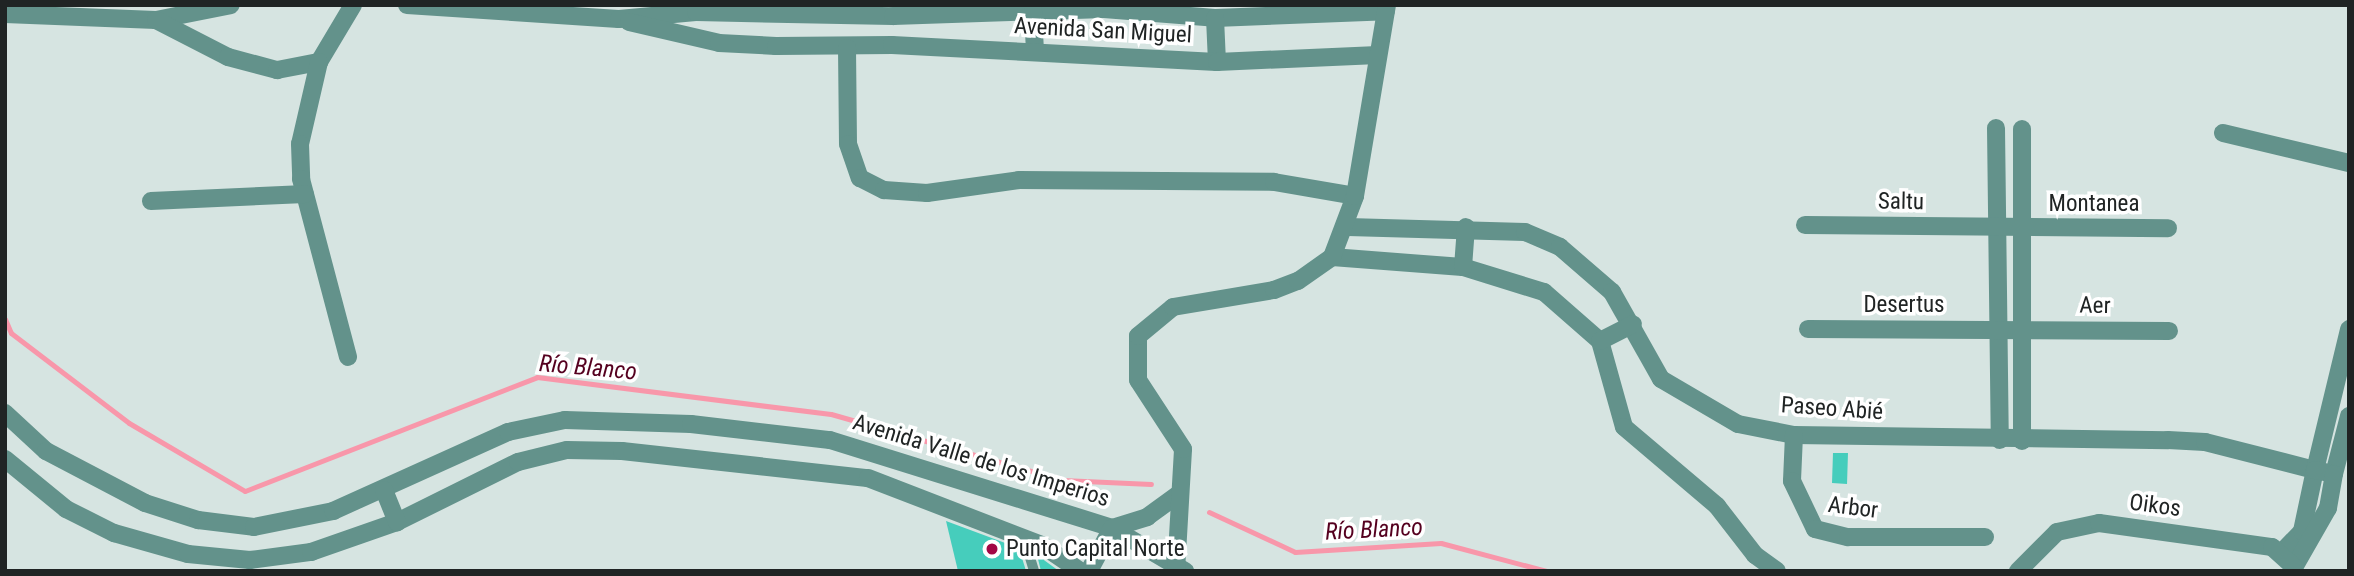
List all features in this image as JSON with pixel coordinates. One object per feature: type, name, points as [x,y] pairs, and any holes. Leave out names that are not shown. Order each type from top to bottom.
[{"type":"street","points":[[5,14],[156,20],[230,5]]},
{"type":"street","points":[[348,357],[305,194],[300,144],[319,62],[354,5]]},
{"type":"street","name":"Avenida San Miguel","points":[[407,5],[619,19],[856,10],[894,16],[966,9],[1162,11],[1215,18],[1386,8]]},
{"type":"street","points":[[1179,569],[1177,495],[1185,470],[1180,438],[1134,366],[1144,326],[1173,307],[1298,281],[1332,257],[1348,227],[1355,196],[1386,8]]},
{"type":"street","points":[[1033,11],[1035,52]]},
{"type":"street","points":[[775,15],[776,46]]},
{"type":"street","points":[[892,45],[894,16]]},
{"type":"street","points":[[1215,18],[1217,62]]},
{"type":"street","name":"Avenida San Miguel","points":[[619,19],[719,43],[776,46],[847,48],[892,45],[1217,62],[1378,55]]},
{"type":"street","points":[[156,20],[253,68],[319,62]]},
{"type":"street","points":[[847,48],[848,144],[860,178],[884,190],[927,193],[1019,180],[1248,182],[1355,196]]},
{"type":"street","points":[[1996,128],[2000,440]]},
{"type":"street","points":[[2022,129],[2019,228],[2022,441]]},
{"type":"street","points":[[2223,133],[2349,163]]},
{"type":"street","points":[[151,201],[305,194]]},
{"type":"street","name":"Saltu","points":[[1805,225],[2019,228]]},
{"type":"street","name":"Paseo Abié","points":[[1348,227],[1466,227],[1525,232],[1560,247],[1612,292],[1633,324],[1661,379],[1738,424],[1794,435],[2022,441],[2205,442],[2334,474]]},
{"type":"street","points":[[1463,267],[1466,227]]},
{"type":"street","name":"Montanea","points":[[2019,228],[2168,229]]},
{"type":"street","points":[[1332,257],[1463,267],[1544,292],[1600,341],[1624,427],[1717,506],[1755,555],[1777,571]]},
{"type":"street","points":[[1600,341],[1633,324]]},
{"type":"street","name":"Desertus","points":[[1808,329],[2020,329]]},
{"type":"street","name":"Aer","points":[[2020,329],[2169,331]]},
{"type":"street","points":[[2289,563],[2302,531],[2315,470],[2343,372],[2349,329]]},
{"type":"street","name":"Avenida Valle de los Imperios","points":[[5,413],[46,451],[90,476],[198,520],[254,527],[304,520],[384,490],[508,432],[565,420],[623,420],[830,440],[1112,528],[1179,569]]},
{"type":"street","points":[[2289,563],[2328,508],[2349,416]]},
{"type":"street","points":[[622,451],[623,420]]},
{"type":"street","name":"Arbor","points":[[1794,435],[1792,481],[1815,529],[1848,537],[1985,537]]},
{"type":"street","points":[[5,459],[66,509],[114,533],[188,554],[250,560],[311,552],[397,522],[518,462],[567,450],[622,451],[868,478],[1024,538],[1080,571]]},
{"type":"street","points":[[384,490],[397,522]]},
{"type":"street","points":[[1089,571],[1095,550],[1112,528],[1147,517],[1177,495]]},
{"type":"street","name":"Oikos","points":[[2018,571],[2057,532],[2099,523],[2289,563]]},
{"type":"lane","points":[[1024,538],[1034,571]]},
{"type":"building","points":[[1833,453],[1848,453],[1847,484],[1832,483]]},
{"type":"building","name":"Punto Capital Norte","points":[[946,521],[1019,548],[1026,571],[958,571]]},
{"type":"building","points":[[1037,555],[1059,571],[1041,571]]},
{"type":"waterway","name":"Río Blanco","points":[[5,319],[11,333],[129,423],[245,491],[537,377],[831,414],[1062,480],[1151,484]]},
{"type":"waterway","name":"Río Blanco","points":[[1209,512],[1295,552],[1441,543],[1546,571]]},
{"type":"place","name":"Punto Capital Norte","points":[[992,549]]}]
